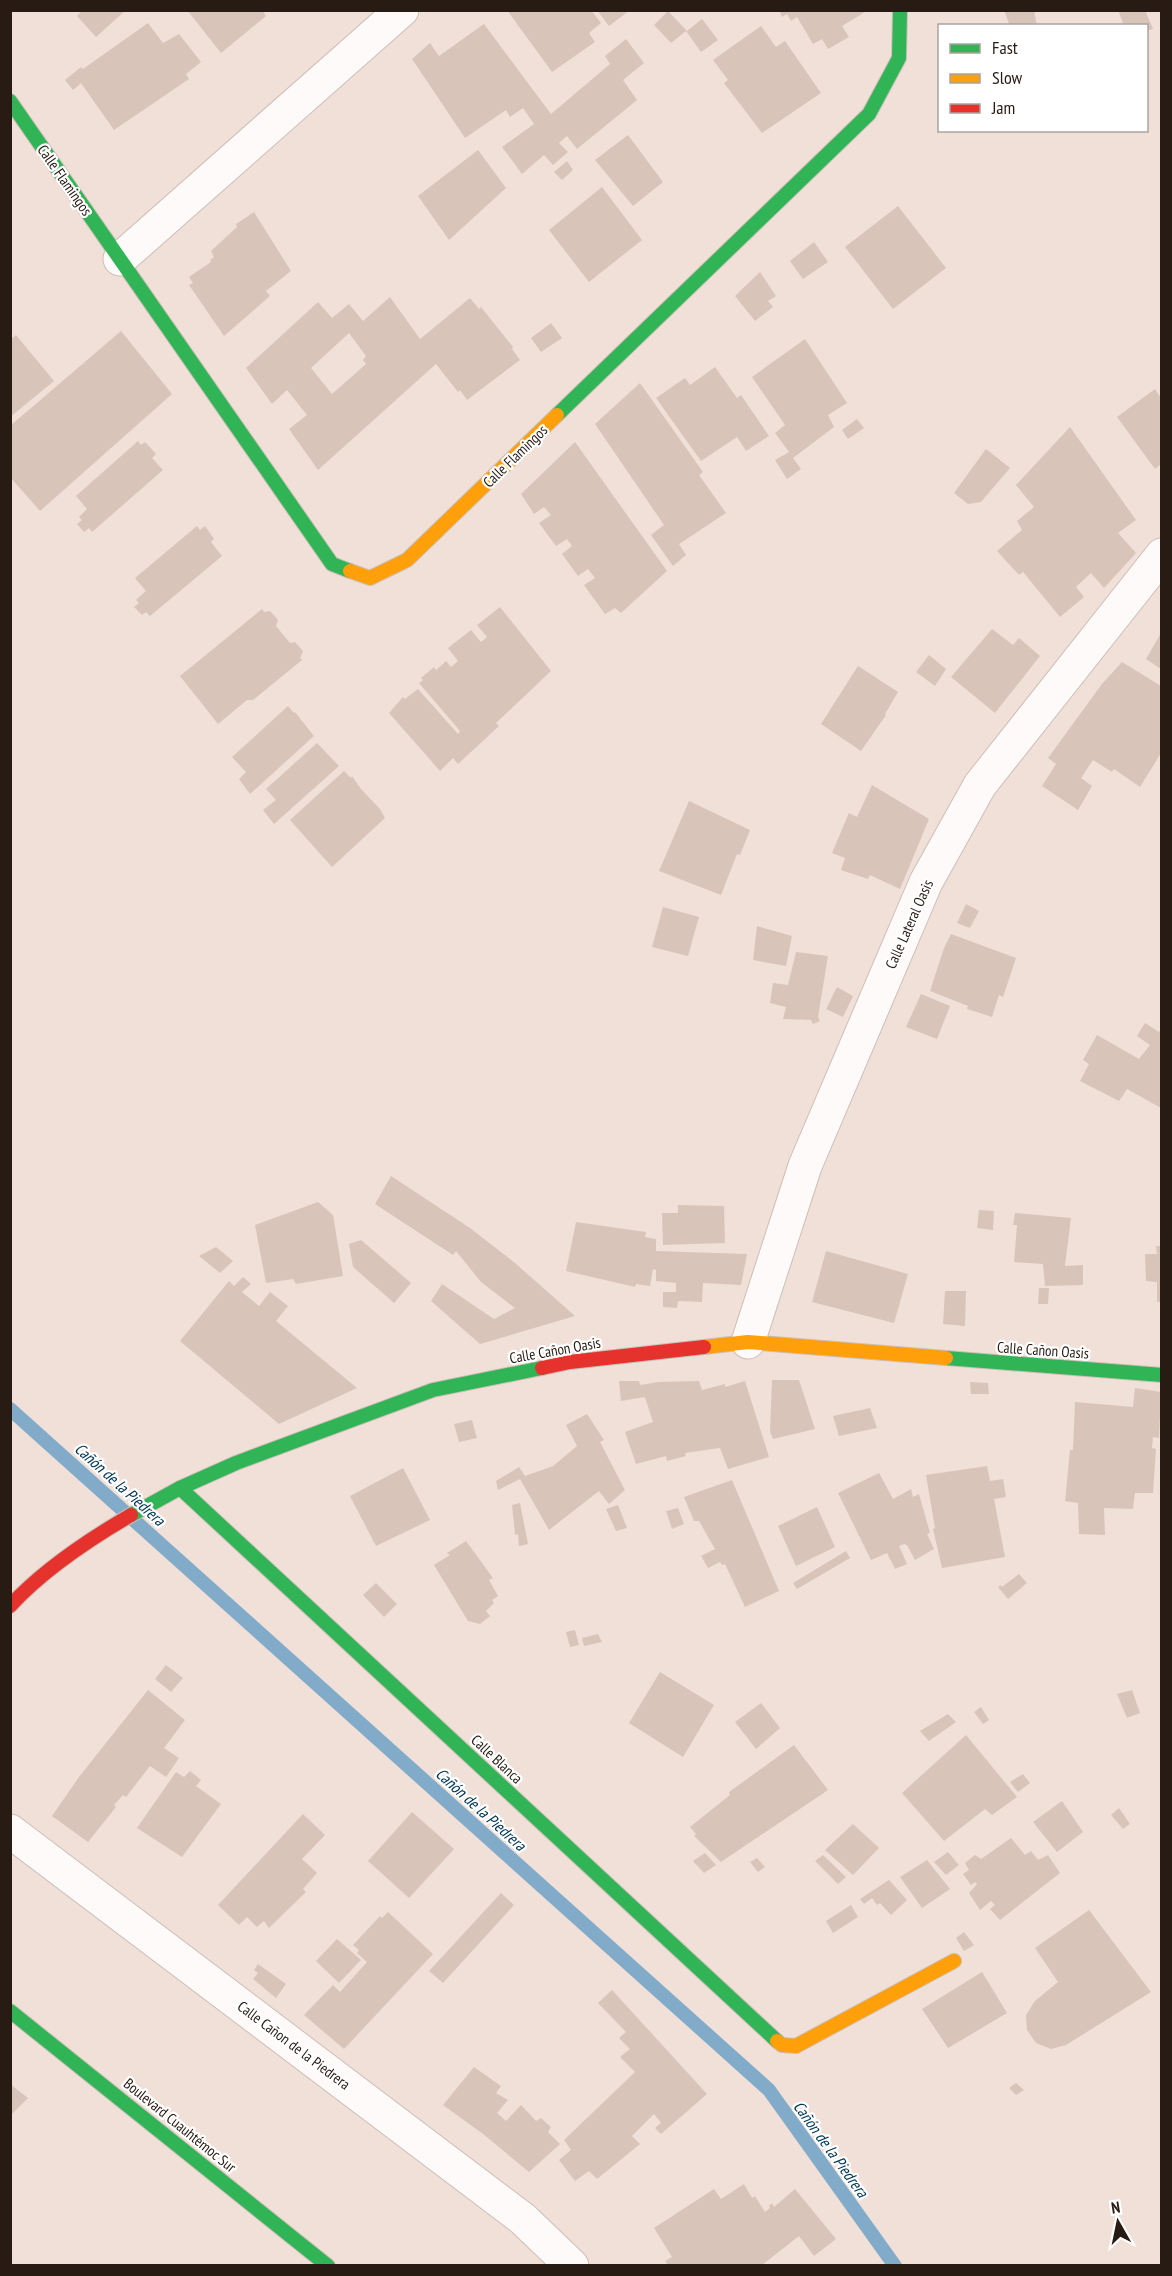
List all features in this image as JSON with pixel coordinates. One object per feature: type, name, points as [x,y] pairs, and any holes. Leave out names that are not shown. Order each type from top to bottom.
[{"type":"street","points":[[120,259],[402,10]]},
{"type":"street","name":"Calle Flamingos","points":[[10,101],[332,564],[370,578],[407,560],[869,114],[899,58],[900,10]]},
{"type":"street","name":"Calle Lateral Oasis","points":[[747,1342],[805,1166],[926,882],[980,785],[1161,555]]},
{"type":"street","name":"Calle Cañon Oasis","points":[[10,1606],[21,1594],[89,1539],[180,1488],[236,1463],[433,1390],[570,1362],[747,1342],[1161,1375]]},
{"type":"street","name":"Calle Blanca","points":[[180,1488],[782,2044],[796,2046],[954,1961]]},
{"type":"street","name":"Calle Cañon de la Piedrera","points":[[10,1831],[523,2219],[572,2265]]},
{"type":"street","name":"Boulevard Cuauhtémoc Sur","points":[[10,2011],[328,2265]]},
{"type":"building","points":[[78,10],[126,10],[96,37],[77,16],[80,13]]},
{"type":"building","points":[[187,10],[262,10],[266,16],[221,53]]},
{"type":"building","points":[[507,10],[591,10],[601,23],[589,33],[595,42],[552,72]]},
{"type":"building","points":[[597,10],[630,10],[609,26]]},
{"type":"building","points":[[779,10],[864,10],[865,12],[842,26],[849,37],[828,49],[822,39],[813,44],[797,17],[791,21],[787,14],[782,17]]},
{"type":"building","points":[[1004,10],[1034,10],[1037,24],[1009,24]]},
{"type":"building","points":[[1118,10],[1145,10],[1153,29],[1148,30],[1148,24],[1123,24]]},
{"type":"building","points":[[668,11],[687,31],[702,19],[718,40],[701,52],[686,31],[671,43],[654,25]]},
{"type":"building","points":[[148,23],[163,43],[179,34],[201,62],[186,74],[189,79],[114,130],[81,83],[73,90],[65,80]]},
{"type":"building","points":[[484,24],[551,114],[610,64],[605,56],[626,39],[644,63],[623,80],[637,100],[577,149],[567,136],[559,143],[568,152],[553,165],[544,155],[522,174],[502,147],[534,124],[523,108],[510,117],[506,110],[465,138],[412,59],[430,43],[439,56]]},
{"type":"building","points":[[761,26],[776,47],[785,41],[821,93],[762,133],[724,83],[728,80],[713,60]]},
{"type":"building","points":[[628,135],[663,182],[633,206],[595,160]]},
{"type":"building","points":[[478,150],[506,188],[449,240],[418,196]]},
{"type":"building","points":[[567,161],[573,170],[562,180],[554,172]]},
{"type":"building","points":[[602,187],[642,240],[589,282],[549,230]]},
{"type":"building","points":[[898,206],[946,268],[893,309],[845,247]]},
{"type":"building","points":[[254,212],[291,271],[266,291],[270,296],[224,336],[189,285],[193,283],[189,277],[211,262],[210,260],[214,257],[211,251],[237,227],[236,224]]},
{"type":"building","points":[[814,242],[828,262],[803,279],[790,261]]},
{"type":"building","points":[[760,272],[776,296],[768,301],[773,307],[755,321],[735,296]]},
{"type":"building","points":[[390,297],[420,339],[470,298],[479,309],[481,307],[513,347],[512,349],[520,360],[467,400],[436,364],[318,470],[289,429],[307,415],[287,390],[272,404],[246,368],[318,302],[332,318],[349,304],[363,321]],"holes":[[[349,333],[366,356],[363,360],[366,364],[332,394],[311,368]]]},
{"type":"building","points":[[551,323],[562,338],[541,352],[531,338]]},
{"type":"building","points":[[121,331],[172,394],[40,511],[10,477],[10,426]]},
{"type":"building","points":[[16,335],[54,381],[10,417],[10,340]]},
{"type":"building","points":[[805,339],[847,403],[828,415],[834,427],[793,458],[801,469],[787,479],[775,460],[789,452],[775,433],[785,425],[752,377]]},
{"type":"building","points":[[715,367],[737,398],[741,395],[769,436],[746,451],[737,437],[701,461],[656,398],[685,378],[690,385]]},
{"type":"building","points":[[640,383],[703,472],[699,475],[726,513],[679,544],[686,555],[673,566],[651,535],[664,525],[595,424]]},
{"type":"building","points":[[1155,389],[1161,398],[1161,464],[1155,469],[1117,417]]},
{"type":"building","points":[[857,419],[864,428],[848,439],[842,430]]},
{"type":"building","points":[[1070,427],[1136,520],[1118,533],[1136,553],[1104,588],[1091,573],[1076,587],[1084,597],[1060,617],[1023,572],[1019,575],[997,551],[1022,530],[1017,521],[1034,507],[1016,485]]},
{"type":"building","points":[[138,441],[141,445],[145,442],[156,454],[152,458],[163,470],[92,532],[89,528],[84,532],[77,524],[82,520],[79,517],[87,509],[76,496]]},
{"type":"building","points":[[575,442],[667,571],[621,613],[615,608],[605,614],[584,585],[595,578],[588,569],[578,576],[562,554],[572,546],[567,539],[556,546],[539,523],[551,515],[544,507],[534,514],[521,494]]},
{"type":"building","points":[[986,449],[1010,468],[981,502],[968,504],[954,493]]},
{"type":"building","points":[[197,526],[200,530],[205,526],[214,539],[211,542],[222,556],[150,616],[146,612],[142,615],[134,607],[139,603],[136,600],[146,591],[135,578]]},
{"type":"building","points":[[500,607],[551,671],[496,723],[499,726],[458,764],[453,758],[440,771],[389,713],[403,697],[405,699],[418,689],[458,734],[460,731],[419,683],[423,680],[421,678],[434,667],[436,670],[446,661],[451,667],[458,661],[448,648],[471,630],[481,642],[487,637],[477,625]]},
{"type":"building","points":[[262,609],[264,612],[270,611],[278,620],[276,626],[290,643],[295,642],[303,651],[300,658],[302,660],[253,700],[247,700],[218,724],[180,676]]},
{"type":"building","points":[[992,629],[1013,645],[1019,638],[1040,656],[995,713],[951,677]]},
{"type":"building","points":[[1161,633],[1161,669],[1146,659]]},
{"type":"building","points":[[929,655],[946,669],[935,686],[916,672]]},
{"type":"building","points":[[1122,662],[1161,686],[1161,753],[1140,787],[1114,769],[1112,772],[1093,760],[1081,778],[1092,786],[1078,810],[1042,786],[1056,764],[1048,758],[1102,684]]},
{"type":"building","points":[[858,666],[898,692],[886,715],[861,751],[821,724]]},
{"type":"building","points":[[288,706],[314,736],[250,794],[239,779],[246,772],[232,757]]},
{"type":"building","points":[[317,743],[339,766],[274,824],[263,810],[276,800],[266,789]]},
{"type":"building","points":[[344,771],[351,778],[352,776],[385,818],[332,867],[290,820]]},
{"type":"building","points":[[872,785],[929,819],[900,889],[870,875],[868,879],[841,870],[845,858],[832,853],[849,813],[857,817]]},
{"type":"building","points":[[689,801],[750,830],[740,855],[737,854],[721,895],[659,871]]},
{"type":"building","points":[[966,904],[979,911],[970,928],[957,923]]},
{"type":"building","points":[[663,907],[699,917],[688,956],[652,947]]},
{"type":"building","points":[[757,926],[792,936],[786,966],[753,960]]},
{"type":"building","points":[[951,934],[1016,958],[1003,997],[999,995],[992,1017],[967,1009],[968,1006],[930,991]]},
{"type":"building","points":[[796,952],[828,956],[818,1017],[820,1021],[813,1024],[811,1020],[783,1019],[786,1007],[770,1003],[773,983],[788,985]]},
{"type":"building","points":[[837,987],[853,996],[843,1017],[826,1009]]},
{"type":"building","points":[[921,994],[950,1006],[937,1039],[906,1027]]},
{"type":"building","points":[[1145,1023],[1159,1032],[1161,1028],[1161,1108],[1127,1089],[1119,1101],[1080,1081],[1089,1064],[1083,1060],[1097,1035],[1139,1059],[1150,1045],[1137,1036]]},
{"type":"building","points":[[391,1176],[470,1228],[515,1263],[575,1316],[480,1344],[431,1301],[442,1284],[494,1319],[515,1308],[481,1282],[456,1251],[453,1255],[375,1204]]},
{"type":"building","points":[[318,1202],[333,1215],[343,1276],[296,1284],[293,1279],[266,1283],[255,1225]]},
{"type":"building","points":[[678,1205],[724,1206],[725,1243],[663,1245],[662,1213],[678,1213]]},
{"type":"building","points":[[979,1210],[994,1211],[993,1230],[977,1228]]},
{"type":"building","points":[[1015,1213],[1071,1218],[1065,1266],[1083,1265],[1083,1285],[1045,1286],[1043,1264],[1014,1262],[1017,1225],[1013,1225]]},
{"type":"building","points":[[576,1222],[646,1232],[645,1237],[656,1239],[656,1251],[747,1254],[741,1285],[703,1283],[702,1302],[678,1301],[677,1308],[663,1307],[663,1292],[676,1292],[676,1283],[656,1281],[656,1270],[653,1269],[650,1286],[636,1284],[635,1287],[566,1271]]},
{"type":"building","points":[[361,1240],[411,1283],[394,1303],[353,1267],[349,1244]]},
{"type":"building","points":[[1156,1246],[1161,1246],[1161,1302],[1157,1302],[1157,1282],[1146,1281],[1145,1254],[1157,1254]]},
{"type":"building","points":[[216,1247],[233,1261],[220,1273],[199,1256]]},
{"type":"building","points":[[826,1251],[908,1274],[894,1323],[812,1302]]},
{"type":"building","points":[[243,1277],[251,1284],[242,1292],[259,1306],[270,1292],[288,1306],[276,1321],[357,1388],[279,1424],[180,1341],[229,1281],[234,1286]]},
{"type":"building","points":[[1039,1288],[1049,1288],[1048,1304],[1038,1304]]},
{"type":"building","points":[[945,1291],[966,1291],[965,1326],[943,1324]]},
{"type":"building","points":[[772,1380],[799,1380],[815,1429],[773,1439],[770,1432]]},
{"type":"building","points":[[619,1381],[639,1381],[640,1385],[699,1381],[702,1390],[745,1381],[769,1457],[728,1469],[720,1448],[685,1453],[686,1456],[667,1461],[666,1456],[636,1464],[625,1432],[653,1422],[645,1397],[621,1401]]},
{"type":"building","points":[[970,1382],[988,1383],[989,1394],[971,1394]]},
{"type":"building","points":[[1135,1388],[1161,1392],[1159,1438],[1153,1437],[1152,1448],[1156,1449],[1153,1493],[1135,1493],[1133,1509],[1104,1508],[1105,1535],[1079,1534],[1078,1503],[1065,1501],[1070,1450],[1073,1450],[1075,1402],[1133,1407]]},
{"type":"building","points":[[870,1408],[877,1428],[839,1436],[833,1416]]},
{"type":"building","points":[[587,1414],[604,1440],[600,1442],[625,1490],[609,1504],[599,1491],[549,1530],[520,1479],[498,1490],[496,1481],[519,1467],[525,1476],[553,1466],[577,1446],[566,1425]]},
{"type":"building","points":[[472,1420],[477,1438],[459,1442],[454,1424]]},
{"type":"building","points":[[987,1466],[990,1481],[1003,1479],[1006,1497],[994,1499],[1005,1557],[942,1568],[933,1529],[935,1528],[926,1475]]},
{"type":"building","points":[[403,1468],[430,1520],[376,1546],[350,1496]]},
{"type":"building","points":[[879,1473],[893,1499],[911,1489],[913,1497],[919,1494],[930,1533],[927,1534],[934,1549],[915,1560],[907,1545],[899,1546],[907,1564],[895,1569],[887,1553],[871,1560],[838,1493]]},
{"type":"building","points":[[732,1480],[779,1591],[745,1607],[725,1564],[722,1565],[720,1562],[708,1568],[701,1556],[715,1549],[699,1521],[694,1521],[684,1497]]},
{"type":"building","points":[[520,1503],[528,1544],[519,1546],[518,1534],[515,1535],[512,1505]]},
{"type":"building","points":[[618,1505],[627,1528],[616,1531],[606,1509]]},
{"type":"building","points":[[817,1507],[835,1547],[796,1566],[778,1526]]},
{"type":"building","points":[[678,1508],[684,1524],[672,1529],[666,1511]]},
{"type":"building","points":[[466,1541],[493,1578],[489,1580],[498,1596],[492,1600],[494,1603],[486,1611],[490,1616],[480,1624],[468,1621],[434,1565]]},
{"type":"building","points":[[846,1551],[850,1558],[797,1589],[793,1583]]},
{"type":"building","points":[[1019,1574],[1027,1583],[1008,1599],[998,1587],[1001,1585],[1002,1587]]},
{"type":"building","points":[[376,1583],[397,1604],[384,1617],[363,1595]]},
{"type":"building","points":[[575,1630],[579,1645],[570,1647],[566,1632]]},
{"type":"building","points":[[598,1634],[602,1642],[584,1646],[582,1638]]},
{"type":"building","points":[[166,1665],[183,1678],[171,1692],[155,1679]]},
{"type":"building","points":[[660,1672],[714,1705],[683,1757],[629,1723]]},
{"type":"building","points":[[148,1690],[185,1720],[164,1748],[179,1758],[166,1777],[150,1766],[126,1797],[123,1795],[114,1805],[116,1807],[88,1842],[52,1816],[79,1777]]},
{"type":"building","points":[[1132,1690],[1140,1713],[1127,1718],[1117,1694]]},
{"type":"building","points":[[761,1703],[780,1728],[756,1749],[735,1722]]},
{"type":"building","points":[[981,1707],[989,1720],[983,1724],[974,1712]]},
{"type":"building","points":[[948,1714],[956,1722],[929,1741],[920,1731]]},
{"type":"building","points":[[966,1735],[1017,1797],[992,1815],[985,1809],[944,1841],[902,1793]]},
{"type":"building","points":[[794,1745],[828,1790],[721,1862],[694,1836],[696,1834],[690,1827],[730,1795],[729,1792]]},
{"type":"building","points":[[190,1771],[201,1780],[196,1786],[221,1804],[182,1857],[137,1828],[176,1772],[184,1777]]},
{"type":"building","points":[[1023,1774],[1030,1783],[1018,1792],[1010,1782]]},
{"type":"building","points":[[1062,1801],[1083,1832],[1057,1852],[1033,1822]]},
{"type":"building","points":[[1119,1808],[1130,1824],[1123,1829],[1111,1815]]},
{"type":"building","points":[[412,1812],[454,1849],[409,1898],[368,1861]]},
{"type":"building","points":[[303,1814],[325,1835],[302,1859],[317,1873],[303,1889],[306,1892],[269,1928],[264,1921],[257,1927],[247,1917],[239,1925],[218,1905]]},
{"type":"building","points":[[853,1824],[879,1848],[853,1875],[825,1850]]},
{"type":"building","points":[[1011,1838],[1025,1855],[1031,1851],[1038,1860],[1048,1855],[1060,1873],[1000,1920],[990,1909],[995,1905],[991,1901],[980,1910],[969,1893],[977,1884],[975,1882],[971,1885],[963,1874],[969,1870],[965,1863],[975,1855],[981,1859]]},
{"type":"building","points":[[948,1852],[959,1865],[946,1875],[934,1862]]},
{"type":"building","points":[[705,1853],[716,1865],[704,1873],[693,1861]]},
{"type":"building","points":[[823,1855],[846,1877],[838,1884],[815,1861]]},
{"type":"building","points":[[757,1858],[765,1867],[758,1872],[750,1862]]},
{"type":"building","points":[[927,1860],[950,1889],[922,1908],[900,1877]]},
{"type":"building","points":[[889,1880],[907,1900],[891,1915],[880,1903],[877,1905],[872,1898],[864,1904],[860,1899]]},
{"type":"building","points":[[501,1893],[514,1905],[443,1983],[429,1971]]},
{"type":"building","points":[[851,1905],[858,1917],[833,1933],[826,1921]]},
{"type":"building","points":[[1089,1910],[1151,1992],[1066,2045],[1051,2049],[1036,2043],[1027,2030],[1026,2015],[1035,2001],[1058,1982],[1035,1948]]},
{"type":"building","points":[[388,1912],[433,1954],[344,2049],[304,2015],[333,1985],[340,1992],[367,1962],[357,1953],[359,1950],[353,1945],[380,1916],[382,1918]]},
{"type":"building","points":[[964,1932],[974,1945],[964,1951],[956,1938]]},
{"type":"building","points":[[337,1939],[361,1960],[339,1983],[316,1961]]},
{"type":"building","points":[[258,1964],[286,1984],[276,1998],[253,1979],[258,1973],[254,1970]]},
{"type":"building","points":[[982,1972],[1007,2013],[948,2048],[922,2009]]},
{"type":"building","points":[[612,1990],[707,2094],[661,2134],[655,2128],[661,2123],[654,2114],[632,2136],[640,2144],[597,2179],[589,2171],[575,2181],[559,2160],[571,2150],[564,2140],[635,2072],[620,2057],[630,2049],[619,2038],[626,2032],[598,2003]]},
{"type":"building","points":[[474,2067],[501,2086],[496,2093],[508,2100],[497,2113],[506,2121],[521,2105],[536,2121],[541,2118],[551,2127],[548,2132],[560,2144],[529,2172],[443,2105]]},
{"type":"building","points":[[1016,2083],[1024,2090],[1016,2095],[1009,2088]]},
{"type":"building","points":[[10,2084],[28,2098],[10,2116]]},
{"type":"building","points":[[744,2184],[752,2198],[755,2196],[765,2212],[772,2203],[774,2207],[795,2189],[836,2239],[814,2256],[799,2236],[762,2265],[668,2265],[665,2261],[672,2257],[654,2228],[714,2189],[721,2199]]},
{"type":"waterway","name":"Cañón de la Piedrera","points":[[10,1409],[769,2090],[895,2266]]},
{"type":"traffic: fast","points":[[557,415],[869,114],[899,58],[900,10]]},
{"type":"traffic: fast","points":[[10,101],[332,564],[350,571]]},
{"type":"traffic: fast","points":[[946,1358],[1162,1375]]},
{"type":"traffic: fast","points":[[131,1515],[180,1488],[236,1463],[433,1390],[542,1368]]},
{"type":"traffic: fast","points":[[180,1488],[777,2041]]},
{"type":"traffic: fast","points":[[10,2011],[328,2266]]},
{"type":"traffic: slow","points":[[350,571],[370,578],[407,560],[557,415]]},
{"type":"traffic: slow","points":[[704,1347],[748,1342],[946,1358]]},
{"type":"traffic: slow","points":[[777,2041],[782,2045],[796,2046],[954,1961]]},
{"type":"traffic: jam","points":[[542,1368],[570,1362],[704,1347]]},
{"type":"traffic: jam","points":[[10,1606],[23,1592],[67,1556],[131,1515]]}]
